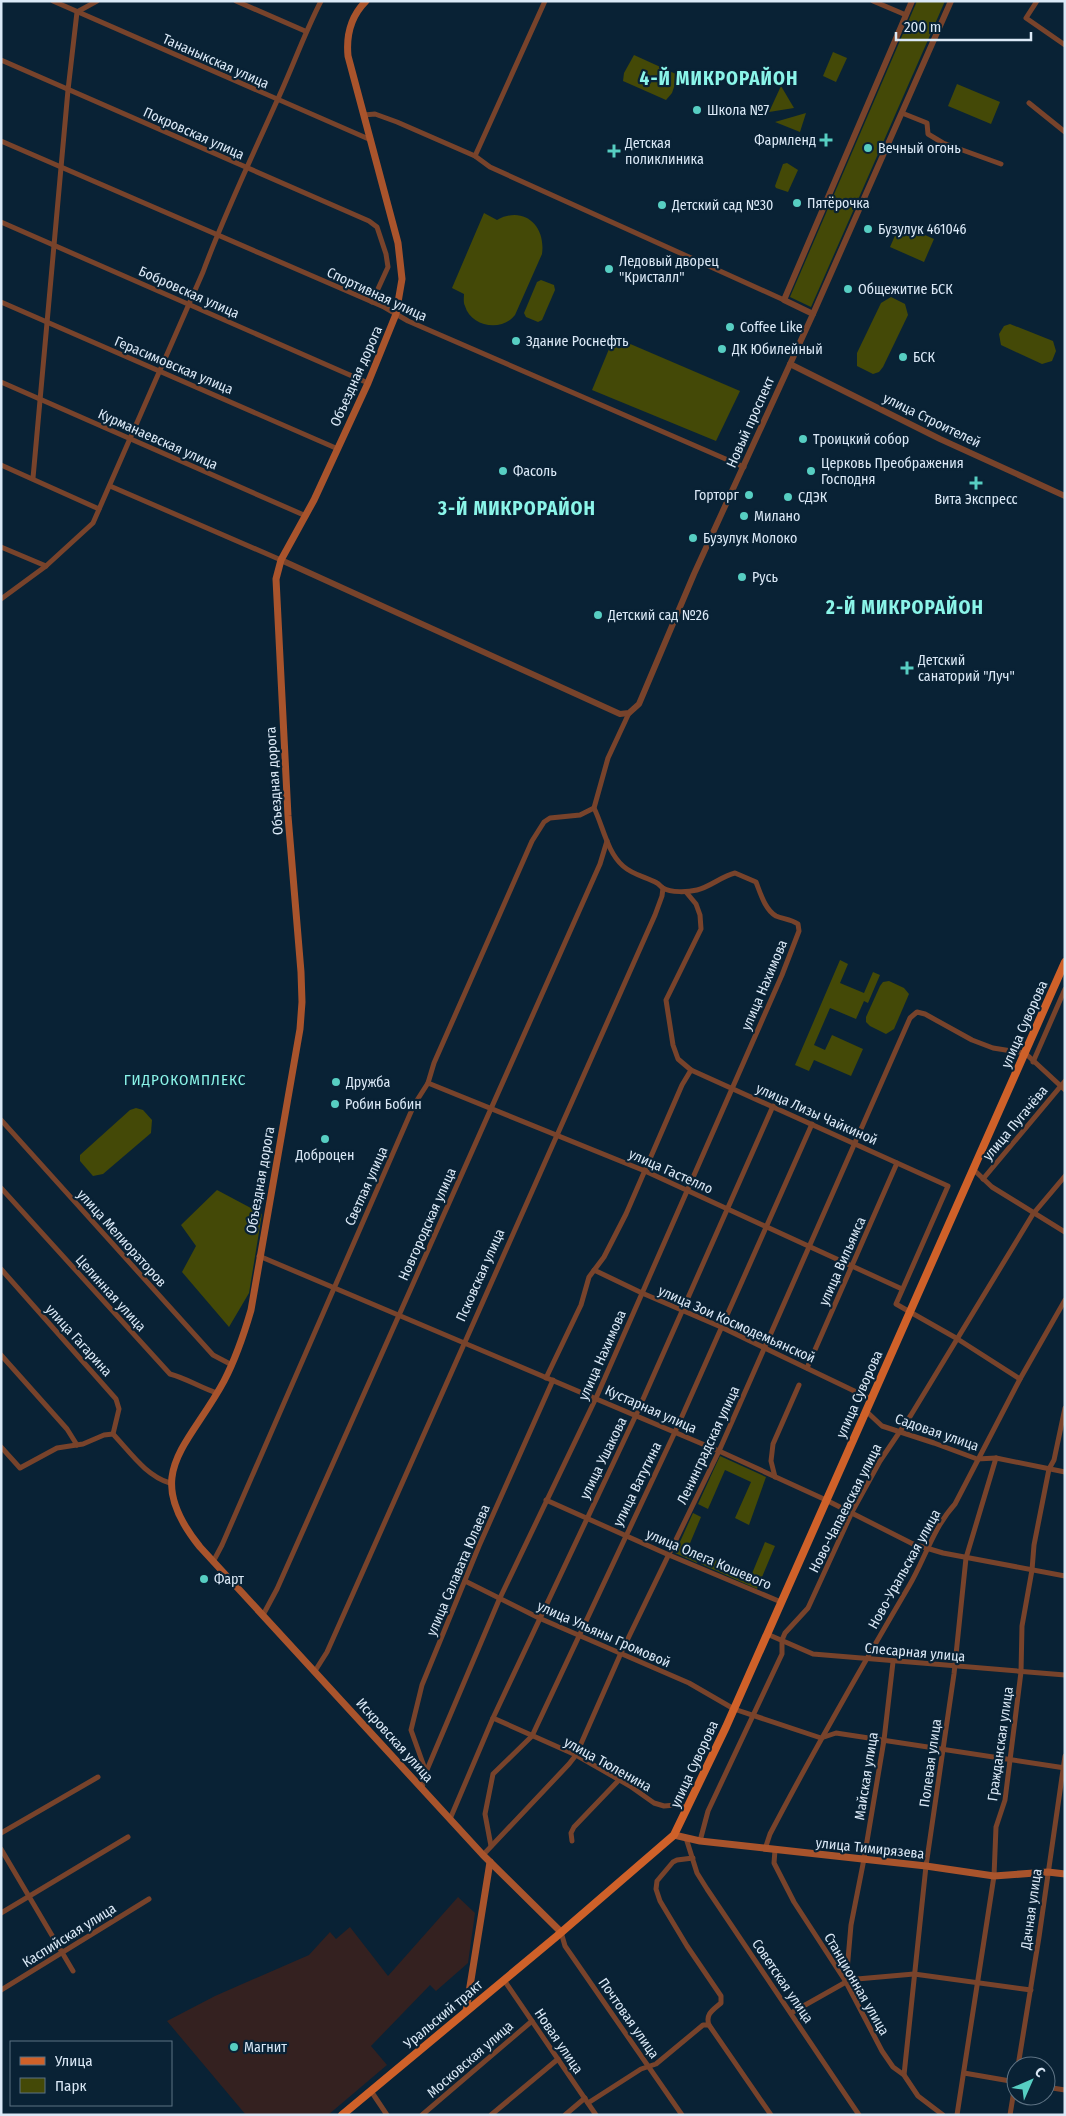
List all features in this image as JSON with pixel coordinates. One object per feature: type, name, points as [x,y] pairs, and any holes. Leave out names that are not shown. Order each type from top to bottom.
[{"type":"main road","name":"Объездная дорога","points":[[213,1562],[188,1532],[178,1515],[172,1500],[170,1484],[172,1469],[232,1365],[241,1344],[251,1310],[300,1029],[302,1002],[288,816],[276,579],[281,560],[306,516],[368,383],[396,314],[402,288],[401,256],[352,72],[347,46],[351,23],[363,2]]},
{"type":"main road","name":"улица Суворова","points":[[674,1835],[734,1709],[1065,962]]},
{"type":"main road","name":"Искровская улица","points":[[213,1562],[264,1615],[483,1855],[561,1932]]},
{"type":"main road","name":"улица Тимирязева","points":[[674,1835],[700,1841],[926,1866],[994,1876],[1048,1872],[1065,1874]]},
{"type":"main road","name":"Уральский тракт","points":[[342,2115],[674,1835]]},
{"type":"main road","points":[[466,2011],[490,1862]]},
{"type":"street","name":"Тананыкская улица","points":[[53,1],[371,140]]},
{"type":"street","points":[[33,478],[68,90],[77,12],[97,1]]},
{"type":"street","points":[[236,1],[306,31]]},
{"type":"street","points":[[1,599],[46,566],[93,523],[306,31],[322,1]]},
{"type":"street","points":[[475,156],[545,1]]},
{"type":"street","points":[[873,1],[906,15]]},
{"type":"street","points":[[784,300],[912,1]]},
{"type":"street","name":"Новый проспект","points":[[629,713],[639,704],[694,574],[813,314],[951,1]]},
{"type":"street","points":[[1037,1],[1026,18],[1065,45]]},
{"type":"street","name":"Покровская улица","points":[[1,60],[246,169],[369,221],[377,227],[386,254],[388,267],[372,302]]},
{"type":"street","points":[[1029,103],[1065,132]]},
{"type":"street","points":[[902,113],[927,123],[928,134],[943,143],[1001,164]]},
{"type":"street","points":[[364,115],[375,114],[382,116],[475,156],[490,167],[813,314]]},
{"type":"street","name":"Спортивная улица","points":[[1,141],[372,302],[522,372],[620,412],[744,467]]},
{"type":"street","name":"Бобровская улица","points":[[1,222],[368,383]]},
{"type":"street","name":"Герасимовская улица","points":[[1,302],[338,449]]},
{"type":"street","name":"улица Строителей","points":[[790,364],[940,439],[1065,496]]},
{"type":"street","name":"Курманаевская улица","points":[[1,382],[306,516]]},
{"type":"street","points":[[1,464],[99,508]]},
{"type":"street","points":[[110,486],[281,560],[620,714],[629,713]]},
{"type":"street","points":[[1,547],[46,566]]},
{"type":"street","points":[[629,713],[608,758],[594,808],[602,824],[606,841],[622,865],[633,873],[663,888],[686,892]]},
{"type":"street","name":"Светлая улица","points":[[213,1562],[414,1105],[428,1083],[434,1063],[532,841],[544,822],[550,818],[580,815],[594,808]]},
{"type":"street","name":"Новгородская улица","points":[[264,1615],[492,1109],[600,864],[606,841]]},
{"type":"street","name":"улица Нахимова","points":[[422,1788],[426,1772],[500,1600],[596,1398],[799,931],[798,924],[790,919],[777,917],[771,912],[756,882],[735,873],[724,876],[699,890],[686,892]]},
{"type":"street","name":"Псковская улица","points":[[315,1671],[327,1652],[655,915],[663,888]]},
{"type":"street","name":"улица Лизы Чайкиной","points":[[686,892],[696,904],[700,915],[701,929],[666,1000],[673,1045],[678,1059],[691,1070],[731,1089],[773,1106],[948,1186],[902,1289]]},
{"type":"street","points":[[1033,1062],[1065,989]]},
{"type":"street","name":"Ленинградская улица","points":[[483,1855],[576,1755],[621,1653],[641,1616],[719,1452],[910,1018],[917,1012],[925,1014],[972,1040],[993,1048],[1025,1053]]},
{"type":"street","points":[[1025,1053],[1062,1088]]},
{"type":"street","points":[[546,1378],[581,1305],[589,1278],[604,1257],[626,1214],[682,1086],[691,1070]]},
{"type":"street","name":"улица Пугачёва","points":[[983,1179],[1062,1088],[1065,1081]]},
{"type":"street","name":"улица Гастелло","points":[[428,1083],[644,1171],[902,1289]]},
{"type":"street","name":"улица Ушакова","points":[[450,1819],[493,1718],[539,1618],[636,1415],[773,1106]]},
{"type":"street","name":"улица Мелиораторов","points":[[1,1120],[213,1356],[232,1365]]},
{"type":"street","name":"улица Ватутина","points":[[491,1846],[485,1814],[493,1774],[532,1736],[675,1432],[812,1124]]},
{"type":"street","name":"улица Вильямса","points":[[807,1368],[897,1163]]},
{"type":"street","points":[[973,1169],[992,1187],[1065,1232]]},
{"type":"street","name":"Ново-Чапаевская улица","points":[[700,1841],[708,1811],[782,1654],[782,1640],[785,1634],[808,1608],[852,1512],[898,1431],[911,1415],[1033,1214],[1065,1176]]},
{"type":"street","name":"Целинная улица","points":[[1,1188],[170,1374],[188,1379],[200,1387],[217,1393]]},
{"type":"street","name":"Кустарная улица","points":[[260,1256],[675,1432],[852,1512],[913,1544],[966,1558],[1065,1576]]},
{"type":"street","name":"улица Гагарина","points":[[1,1269],[116,1399],[119,1409],[113,1434]]},
{"type":"street","name":"улица Зои Космодемьянской","points":[[594,1270],[721,1327],[871,1399]]},
{"type":"street","points":[[902,1289],[896,1304],[956,1338],[1020,1379]]},
{"type":"street","name":"Ново-Уральская улица","points":[[765,1849],[770,1834],[821,1738],[918,1570],[942,1518],[955,1504],[1020,1379],[1065,1300]]},
{"type":"street","points":[[1,1355],[67,1428],[77,1445]]},
{"type":"street","name":"улица Салавата Юлаева","points":[[426,1772],[411,1730],[422,1685],[465,1581],[553,1380]]},
{"type":"street","points":[[776,1477],[771,1461],[773,1444],[799,1385]]},
{"type":"street","name":"Гражданская улица","points":[[957,2115],[979,1983],[994,1876],[996,1828],[1005,1800],[1021,1672],[1022,1626],[1032,1570],[1034,1545],[1049,1470],[1054,1460],[1065,1408]]},
{"type":"street","name":"Садовая улица","points":[[866,1411],[882,1426],[977,1459],[996,1458],[1065,1472]]},
{"type":"street","points":[[1,1447],[20,1468],[57,1448],[88,1443],[104,1435],[113,1434],[150,1474],[158,1480],[170,1484]]},
{"type":"street","name":"Полевая улица","points":[[904,2075],[926,1866],[955,1667],[966,1558],[996,1458]]},
{"type":"street","name":"улица Олега Кошевого","points":[[546,1500],[781,1602]]},
{"type":"street","name":"улица Ульяны Громовой","points":[[465,1581],[539,1618],[689,1683],[734,1709],[821,1738]]},
{"type":"street","name":"Слесарная улица","points":[[767,1634],[813,1654],[1065,1676]]},
{"type":"street","name":"Майская улица","points":[[846,1982],[851,1925],[884,1740],[893,1662]]},
{"type":"street","name":"улица Тюленина","points":[[493,1718],[576,1755],[654,1803],[687,1808]]},
{"type":"street","points":[[821,1738],[836,1733],[1064,1768]]},
{"type":"street","name":"Дачная улица","points":[[1020,2056],[1065,1756]]},
{"type":"street","points":[[1,1833],[98,1777]]},
{"type":"street","points":[[572,1841],[571,1833],[574,1827],[619,1780]]},
{"type":"street","points":[[1,1913],[128,1837]]},
{"type":"street","name":"Советская улица","points":[[686,1838],[697,1873],[859,2115]]},
{"type":"street","points":[[1,1849],[73,1971]]},
{"type":"street","name":"Станционная улица","points":[[775,1850],[774,1863],[794,1902],[846,1982],[882,2051],[893,2067],[904,2075],[918,2096],[943,2115]]},
{"type":"street","points":[[692,1858],[673,1862],[656,1881],[656,1889],[660,1902],[721,1996],[721,2003],[706,2019],[709,2025],[771,2115]]},
{"type":"street","name":"Каспийская улица","points":[[1,1990],[149,1899]]},
{"type":"street","name":"Почтовая улица","points":[[561,1932],[565,1946],[682,2115]]},
{"type":"street","points":[[791,2013],[846,1982],[857,1978],[914,1974],[1031,1990]]},
{"type":"street","name":"Новая улица","points":[[504,1980],[596,2115]]},
{"type":"street","name":"Московская улица","points":[[422,2115],[532,2021]]},
{"type":"street","points":[[565,2115],[641,2069],[656,2064],[702,2025],[709,2025]]},
{"type":"street","points":[[491,2115],[558,2059]]},
{"type":"street","points":[[964,2073],[1006,2080]]},
{"type":"street","points":[[371,2090],[387,2115]]},
{"type":"shaded area","points":[[458,1897],[475,1913],[468,1963],[436,1991],[430,1985],[371,2046],[387,2065],[328,2115],[246,2115],[167,2021],[215,1996],[309,1955],[330,1932],[336,1939],[350,1927],[388,1976]]},
{"type":"green space","points":[[917,1],[945,1],[811,307],[790,297]]},
{"type":"green space","points":[[833,52],[847,58],[836,82],[823,76]]},
{"type":"green space","points":[[634,55],[678,75],[672,93],[666,100],[623,81],[624,73]]},
{"type":"green space","points":[[957,84],[1000,102],[991,124],[948,106]]},
{"type":"green space","points":[[781,86],[794,108],[769,112]]},
{"type":"green space","points":[[806,113],[800,132],[775,122]]},
{"type":"green space","points":[[787,163],[798,170],[788,192],[775,186],[783,164]]},
{"type":"green space","points":[[484,213],[497,220],[516,215],[524,217],[537,227],[542,244],[542,254],[515,315],[503,324],[487,325],[474,319],[468,313],[464,304],[464,294],[452,288]]},
{"type":"green space","points":[[900,224],[934,239],[924,262],[890,247]]},
{"type":"green space","points":[[541,280],[554,285],[555,290],[542,320],[538,322],[526,317],[524,313],[537,282]]},
{"type":"green space","points":[[891,297],[905,304],[908,315],[883,367],[879,372],[873,374],[857,366],[857,353],[881,303]]},
{"type":"green space","points":[[1010,324],[1053,341],[1056,351],[1052,361],[1042,364],[1001,345],[999,334],[1004,326]]},
{"type":"green space","points":[[614,337],[740,391],[716,441],[592,390]]},
{"type":"green space","points":[[840,960],[848,964],[840,983],[864,993],[873,972],[880,975],[868,1003],[864,1001],[856,1019],[830,1008],[814,1045],[825,1050],[832,1035],[863,1049],[851,1076],[814,1060],[809,1071],[795,1065]]},
{"type":"green space","points":[[889,981],[904,988],[909,994],[894,1029],[886,1034],[870,1026],[866,1022],[866,1017],[880,986],[883,982]]},
{"type":"green space","points":[[136,1108],[143,1110],[152,1120],[151,1133],[103,1174],[93,1176],[80,1161],[80,1155],[130,1110]]},
{"type":"green space","points":[[217,1190],[262,1214],[249,1293],[229,1327],[182,1272],[196,1246],[181,1225]]},
{"type":"green space","points":[[720,1456],[766,1477],[749,1525],[735,1518],[751,1482],[725,1470],[708,1509],[698,1504]]},
{"type":"green space","points":[[693,1513],[701,1517],[688,1548],[701,1554],[697,1563],[675,1553]]},
{"type":"green space","points":[[765,1542],[775,1546],[757,1589],[701,1564],[704,1555],[751,1576]]},
{"type":"place","name":"Школа №7","points":[[697,110]]},
{"type":"place","name":"Фармленд","points":[[826,140]]},
{"type":"place","name":"Вечный огонь","points":[[868,148]]},
{"type":"place","name":"Детская поликлиника","points":[[614,151]]},
{"type":"place","name":"Пятёрочка","points":[[797,203]]},
{"type":"place","name":"Детский сад №30","points":[[662,205]]},
{"type":"place","name":"Бузулук 461046","points":[[868,229]]},
{"type":"place","name":"Ледовый дворец \"Кристалл\"","points":[[609,269]]},
{"type":"place","name":"Общежитие БСК","points":[[848,289]]},
{"type":"place","name":"Coffee Like","points":[[730,327]]},
{"type":"place","name":"Здание Роснефть","points":[[516,341]]},
{"type":"place","name":"ДК Юбилейный","points":[[722,349]]},
{"type":"place","name":"БСК","points":[[903,357]]},
{"type":"place","name":"Троицкий собор","points":[[803,439]]},
{"type":"place","name":"Фасоль","points":[[503,471]]},
{"type":"place","name":"Церковь Преображения Господня","points":[[811,471]]},
{"type":"place","name":"Вита Экспресс","points":[[976,483]]},
{"type":"place","name":"Горторг","points":[[749,495]]},
{"type":"place","name":"СДЭК","points":[[788,497]]},
{"type":"place","name":"Милано","points":[[744,516]]},
{"type":"place","name":"Бузулук Молоко","points":[[693,538]]},
{"type":"place","name":"Русь","points":[[742,577]]},
{"type":"place","name":"Детский сад №26","points":[[598,615]]},
{"type":"place","name":"Детский санаторий \"Луч\"","points":[[907,668]]},
{"type":"place","name":"Дружба","points":[[336,1082]]},
{"type":"place","name":"Робин Бобин","points":[[335,1104]]},
{"type":"place","name":"Доброцен","points":[[325,1139]]},
{"type":"place","name":"Фарт","points":[[204,1579]]},
{"type":"place","name":"Магнит","points":[[234,2047]]},
{"type":"district","name":"4-Й МИКРОРАЙОН","points":[[719,78]]},
{"type":"district","name":"3-Й МИКРОРАЙОН","points":[[517,508]]},
{"type":"district","name":"2-Й МИКРОРАЙОН","points":[[905,607]]},
{"type":"district","name":"ГИДРОКОМПЛЕКС","points":[[185,1080]]}]
